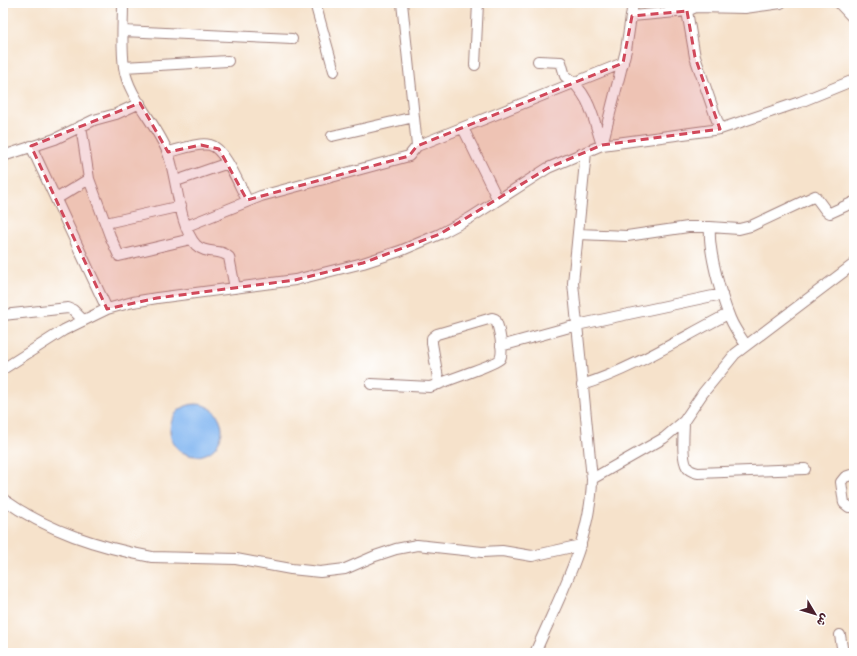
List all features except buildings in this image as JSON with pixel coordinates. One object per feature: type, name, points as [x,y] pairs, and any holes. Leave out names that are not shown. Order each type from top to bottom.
[{"type":"street","points":[[123,3],[124,67],[130,84],[168,152],[181,206],[191,239],[202,250],[224,253],[229,257],[235,288]]},
{"type":"street","points":[[315,3],[334,71]]},
{"type":"street","points":[[402,3],[417,146]]},
{"type":"street","points":[[475,65],[478,3]]},
{"type":"street","points":[[602,145],[623,63],[633,3]]},
{"type":"street","points":[[632,16],[687,11],[696,7],[745,8],[781,3]]},
{"type":"street","points":[[839,3],[854,19]]},
{"type":"street","points":[[687,11],[695,57],[720,129]]},
{"type":"street","points":[[123,31],[292,39]]},
{"type":"street","points":[[124,67],[228,61]]},
{"type":"street","points":[[538,61],[561,62],[565,76],[575,82],[586,96],[602,145]]},
{"type":"street","points":[[187,226],[247,200],[409,156],[417,146],[623,63]]},
{"type":"street","points":[[3,369],[46,340],[107,309],[133,302],[295,280],[363,263],[400,251],[440,234],[498,200],[548,168],[602,145],[720,129],[800,102],[854,80]]},
{"type":"street","points":[[3,156],[55,139],[94,120],[116,114],[140,103]]},
{"type":"street","points":[[332,136],[414,117]]},
{"type":"street","points":[[81,126],[89,179],[118,254],[122,256],[191,239]]},
{"type":"street","points":[[463,128],[498,200]]},
{"type":"street","points":[[168,152],[201,145],[211,145],[219,149],[247,200]]},
{"type":"street","points":[[32,146],[107,309]]},
{"type":"street","points":[[535,653],[581,545],[592,497],[592,479],[572,283],[586,152]]},
{"type":"street","points":[[176,181],[228,163]]},
{"type":"street","points":[[56,199],[89,179]]},
{"type":"street","points":[[578,234],[627,236],[688,227],[739,229],[752,226],[815,196],[828,213],[834,212],[854,202]]},
{"type":"street","points":[[106,223],[181,206]]},
{"type":"street","points":[[710,227],[711,246],[728,314],[746,345]]},
{"type":"street","points":[[592,479],[664,438],[684,421],[703,393],[735,354],[854,264]]},
{"type":"street","points":[[501,346],[577,325],[722,294]]},
{"type":"street","points":[[3,315],[68,308],[73,310],[83,320]]},
{"type":"street","points":[[582,385],[598,380],[638,361],[728,314]]},
{"type":"street","points":[[371,384],[430,387],[439,384],[496,362],[500,356],[501,346],[497,322],[492,318],[437,334],[432,338],[439,384]]},
{"type":"street","points":[[684,421],[685,461],[687,468],[691,471],[698,473],[806,469]]},
{"type":"street","points":[[854,474],[845,477],[841,482],[844,503],[849,507],[854,507]]},
{"type":"street","points":[[3,499],[55,529],[97,545],[139,555],[158,558],[236,559],[291,569],[320,572],[345,569],[396,549],[417,545],[482,552],[502,551],[532,556],[581,545]]},
{"type":"street","points":[[840,635],[843,653]]},
{"type":"highlighted area","points":[[687,11],[695,57],[720,129],[602,145],[548,168],[440,234],[363,263],[295,280],[157,298],[107,309],[31,146],[140,103],[168,152],[201,145],[219,149],[247,200],[409,156],[417,146],[623,63],[632,16]]},
{"type":"water","points":[[196,404],[206,406],[214,412],[220,420],[222,430],[220,440],[214,448],[206,454],[196,456],[186,454],[178,448],[172,440],[170,430],[172,420],[178,412],[186,406]]}]
